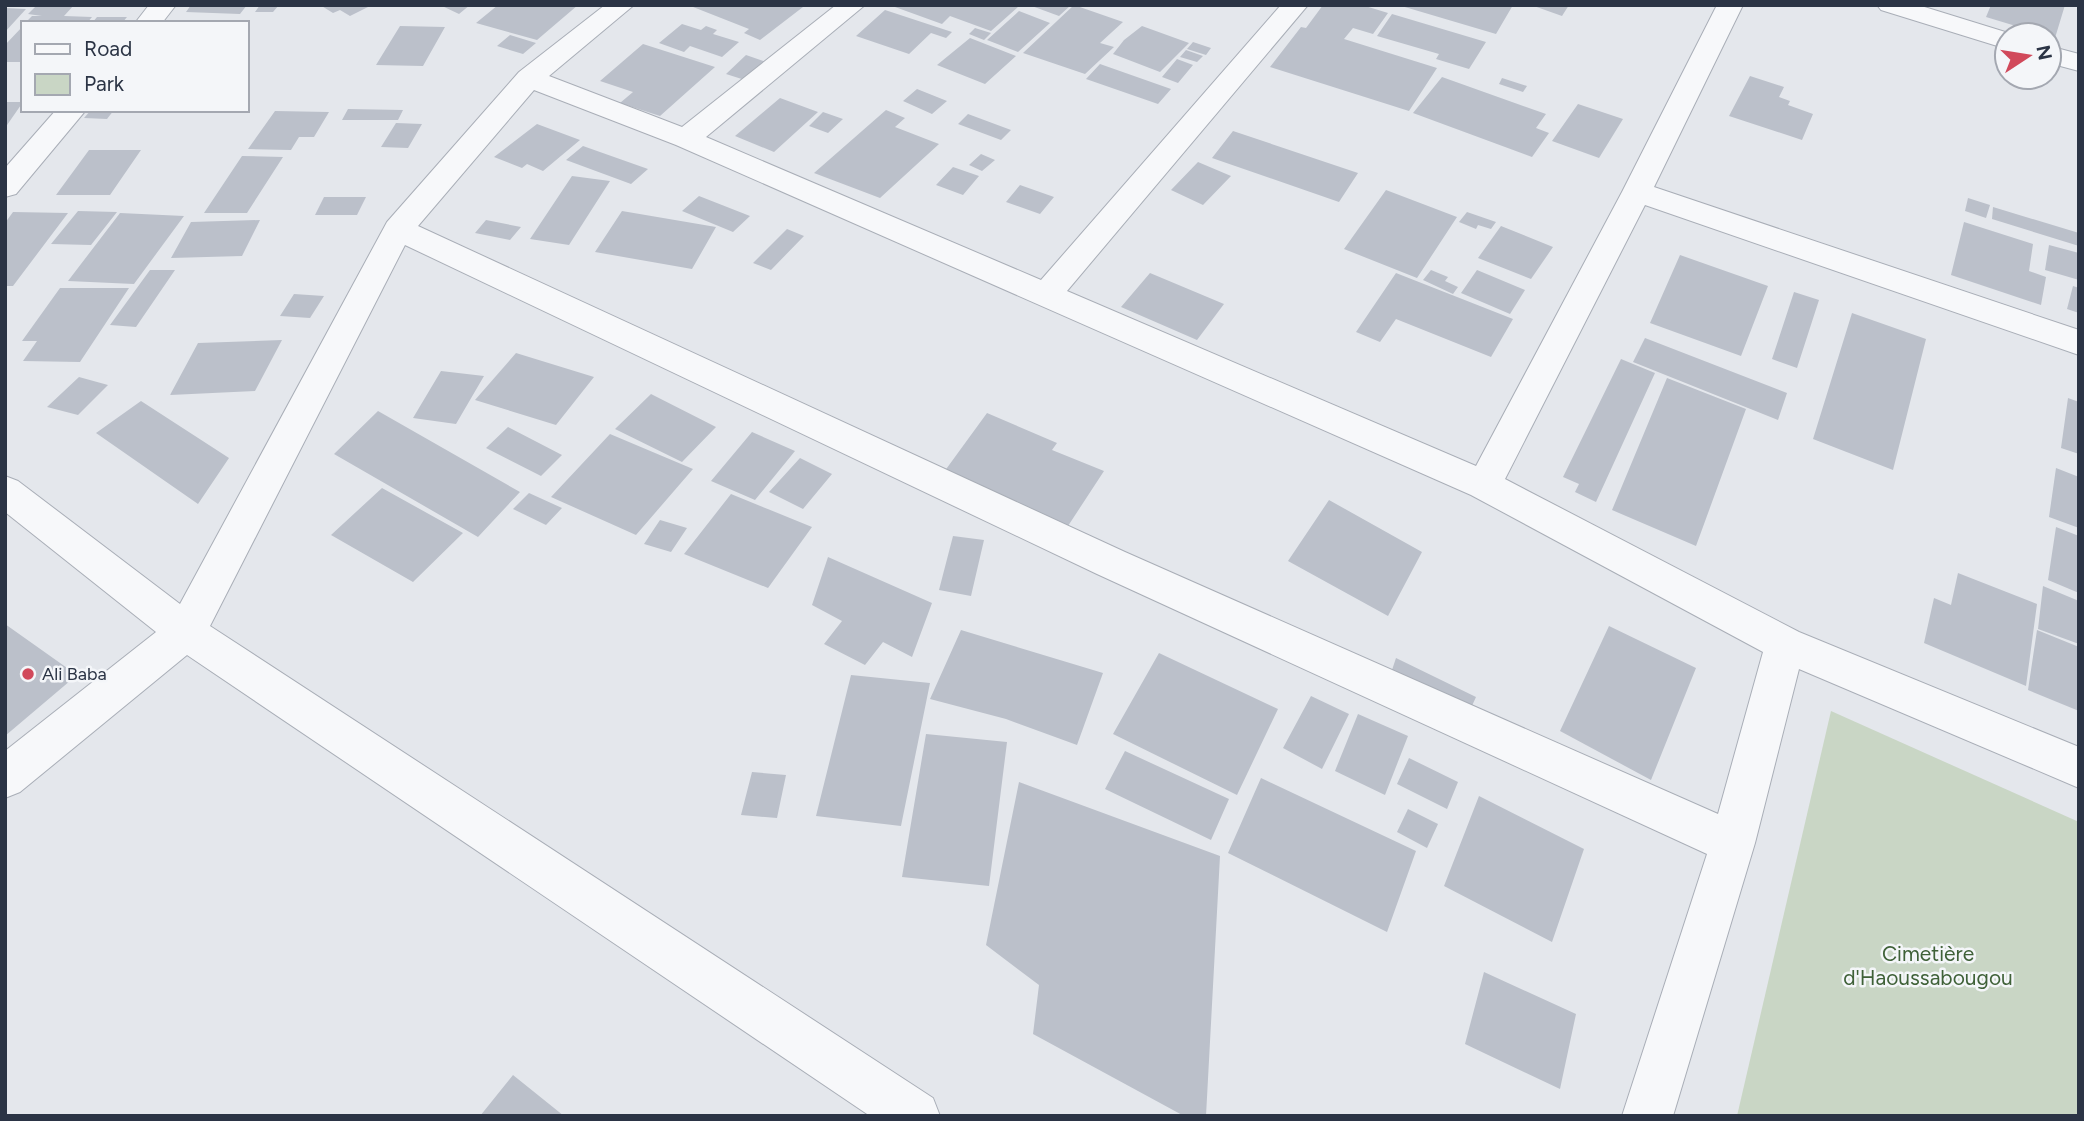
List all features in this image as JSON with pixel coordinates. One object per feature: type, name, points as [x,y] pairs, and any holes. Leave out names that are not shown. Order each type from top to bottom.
[{"type":"street","points":[[150,21],[163,5]]},
{"type":"street","points":[[5,778],[186,632],[398,229],[529,78],[621,5]]},
{"type":"street","points":[[686,139],[852,5]]},
{"type":"street","points":[[1045,295],[1295,5]]},
{"type":"street","points":[[1484,485],[1637,192],[1730,5]]},
{"type":"street","points":[[1890,5],[1993,37]]},
{"type":"street","points":[[529,78],[686,139],[1484,485],[1785,644],[2079,768]]},
{"type":"street","points":[[5,187],[70,112]]},
{"type":"street","points":[[1637,192],[2079,343]]},
{"type":"street","points":[[398,229],[1111,563],[1733,843]]},
{"type":"street","points":[[5,491],[186,632],[897,1110]]},
{"type":"street","points":[[1647,1116],[1733,843],[1785,644]]},
{"type":"green space","name":"Cimetière d'Haoussabougou","points":[[1831,711],[2079,822],[2079,1116],[1737,1116]]},
{"type":"building","points":[[37,5],[74,5],[64,16],[92,17],[89,21],[27,21],[32,16],[42,16],[28,14]]},
{"type":"building","points":[[191,5],[247,5],[240,14],[186,12]]},
{"type":"building","points":[[260,5],[279,5],[273,12],[255,12]]},
{"type":"building","points":[[320,5],[372,5],[350,16],[340,10],[333,13]]},
{"type":"building","points":[[440,5],[470,5],[459,14]]},
{"type":"building","points":[[498,5],[578,5],[537,40],[476,23]]},
{"type":"building","points":[[688,5],[803,7],[760,40],[744,33],[749,29]]},
{"type":"building","points":[[1029,5],[1071,5],[1059,16]]},
{"type":"building","points":[[1074,5],[1123,22],[1100,43],[1114,47],[1085,74],[1023,53]]},
{"type":"building","points":[[1323,5],[1362,5],[1388,13],[1373,34],[1353,28],[1344,39],[1437,68],[1409,111],[1270,67],[1301,27],[1306,28]]},
{"type":"building","points":[[1398,5],[1513,5],[1496,34]]},
{"type":"building","points":[[1531,5],[1569,5],[1562,16]]},
{"type":"building","points":[[1991,5],[2065,5],[2060,21],[1999,21],[1986,17]]},
{"type":"building","points":[[1019,6],[991,31],[950,16],[942,24],[895,7]]},
{"type":"building","points":[[5,8],[26,9],[5,32]]},
{"type":"building","points":[[885,10],[952,32],[946,38],[931,33],[909,54],[856,36]]},
{"type":"building","points":[[1019,11],[1050,23],[1018,52],[987,40]]},
{"type":"building","points":[[1392,14],[1486,42],[1469,69],[1436,59],[1439,54],[1377,36]]},
{"type":"building","points":[[97,17],[127,17],[124,21],[94,21]]},
{"type":"building","points":[[682,24],[701,30],[706,26],[717,30],[713,34],[739,42],[722,57],[690,46],[684,52],[659,43]]},
{"type":"building","points":[[400,26],[445,27],[423,66],[376,65]]},
{"type":"building","points":[[1142,26],[1189,43],[1160,72],[1113,54],[1124,40]]},
{"type":"building","points":[[21,28],[21,62],[5,62],[5,45]]},
{"type":"building","points":[[975,28],[991,33],[984,40],[969,34]]},
{"type":"building","points":[[510,35],[536,43],[523,54],[497,46]]},
{"type":"building","points":[[970,38],[1016,56],[985,84],[937,65]]},
{"type":"building","points":[[1193,42],[1211,48],[1206,55],[1187,49]]},
{"type":"building","points":[[643,44],[715,67],[660,116],[620,103],[633,92],[600,81]]},
{"type":"building","points":[[1186,50],[1203,56],[1197,62],[1180,57]]},
{"type":"building","points":[[746,55],[769,63],[748,81],[726,74]]},
{"type":"building","points":[[1177,59],[1193,65],[1178,83],[1162,77]]},
{"type":"building","points":[[1100,64],[1171,89],[1158,104],[1086,79]]},
{"type":"building","points":[[1750,76],[1784,87],[1779,97],[1790,101],[1788,105],[1813,114],[1802,140],[1729,116]]},
{"type":"building","points":[[1442,77],[1546,114],[1536,128],[1549,133],[1532,157],[1413,113]]},
{"type":"building","points":[[1502,78],[1527,86],[1523,92],[1499,84]]},
{"type":"building","points":[[917,89],[947,101],[932,114],[903,101]]},
{"type":"building","points":[[780,98],[818,112],[774,152],[735,136]]},
{"type":"building","points":[[5,102],[21,102],[21,105],[5,128]]},
{"type":"building","points":[[1578,104],[1623,119],[1599,158],[1552,141]]},
{"type":"building","points":[[348,109],[403,110],[398,120],[342,120]]},
{"type":"building","points":[[886,110],[905,118],[895,127],[939,144],[880,198],[814,173]]},
{"type":"building","points":[[275,111],[329,112],[314,137],[299,137],[291,150],[248,149]]},
{"type":"building","points":[[89,112],[112,112],[107,119],[84,118]]},
{"type":"building","points":[[823,112],[843,119],[828,133],[809,126]]},
{"type":"building","points":[[968,114],[1011,130],[1001,140],[958,124]]},
{"type":"building","points":[[396,123],[422,124],[408,148],[381,147]]},
{"type":"building","points":[[537,124],[580,140],[543,171],[527,164],[522,168],[494,157]]},
{"type":"building","points":[[1233,131],[1358,173],[1339,202],[1212,158]]},
{"type":"building","points":[[583,146],[648,169],[631,184],[566,160]]},
{"type":"building","points":[[89,150],[141,150],[110,195],[56,195]]},
{"type":"building","points":[[981,154],[995,160],[982,171],[969,165]]},
{"type":"building","points":[[242,156],[283,157],[247,213],[204,213]]},
{"type":"building","points":[[1198,162],[1231,176],[1203,205],[1171,190]]},
{"type":"building","points":[[953,167],[979,176],[963,195],[936,185]]},
{"type":"building","points":[[572,176],[610,181],[569,245],[530,239]]},
{"type":"building","points":[[1020,185],[1054,197],[1040,214],[1006,202]]},
{"type":"building","points":[[1386,190],[1457,217],[1417,278],[1344,249]]},
{"type":"building","points":[[699,196],[750,216],[733,232],[682,211]]},
{"type":"building","points":[[324,197],[366,197],[357,215],[315,215]]},
{"type":"building","points":[[1968,198],[1990,205],[1986,218],[1965,211]]},
{"type":"building","points":[[1993,207],[2079,233],[2079,246],[1992,219]]},
{"type":"building","points":[[78,211],[117,212],[91,245],[51,244]]},
{"type":"building","points":[[622,211],[716,227],[692,269],[595,252]]},
{"type":"building","points":[[13,212],[68,213],[13,286],[5,286],[5,223]]},
{"type":"building","points":[[1467,212],[1496,222],[1491,229],[1478,225],[1476,229],[1459,222]]},
{"type":"building","points":[[120,213],[184,216],[134,284],[68,281]]},
{"type":"building","points":[[260,220],[242,256],[171,258],[191,222]]},
{"type":"building","points":[[486,220],[521,227],[510,240],[475,233]]},
{"type":"building","points":[[1964,222],[2033,244],[2029,271],[2046,277],[2041,305],[1951,275]]},
{"type":"building","points":[[1501,226],[1553,247],[1531,279],[1478,258]]},
{"type":"building","points":[[787,229],[804,236],[771,270],[753,263]]},
{"type":"building","points":[[2049,245],[2079,253],[2079,280],[2045,270]]},
{"type":"building","points":[[1680,255],[1768,286],[1741,356],[1650,323]]},
{"type":"building","points":[[150,270],[175,270],[136,327],[110,325]]},
{"type":"building","points":[[1431,270],[1448,277],[1445,281],[1458,287],[1453,294],[1423,280]]},
{"type":"building","points":[[1477,270],[1525,290],[1510,314],[1461,293]]},
{"type":"building","points":[[1150,273],[1224,304],[1197,340],[1121,307]]},
{"type":"building","points":[[1396,273],[1513,319],[1491,357],[1396,319],[1380,342],[1356,332]]},
{"type":"building","points":[[2073,286],[2079,288],[2079,313],[2067,309]]},
{"type":"building","points":[[60,288],[129,288],[80,362],[23,361],[37,341],[22,341]]},
{"type":"building","points":[[1794,292],[1819,300],[1797,368],[1772,359]]},
{"type":"building","points":[[294,294],[324,296],[310,318],[280,316]]},
{"type":"building","points":[[1852,313],[1926,339],[1893,470],[1813,439]]},
{"type":"building","points":[[1645,338],[1787,393],[1778,420],[1633,362]]},
{"type":"building","points":[[282,340],[255,391],[170,395],[198,343]]},
{"type":"building","points":[[516,353],[594,377],[556,425],[475,400]]},
{"type":"building","points":[[1621,359],[1655,373],[1596,502],[1575,492],[1579,484],[1563,477]]},
{"type":"building","points":[[441,371],[484,376],[456,424],[413,418]]},
{"type":"building","points":[[79,377],[108,385],[78,415],[47,407]]},
{"type":"building","points":[[1667,378],[1746,409],[1696,546],[1612,510]]},
{"type":"building","points":[[651,394],[716,427],[682,462],[615,429]]},
{"type":"building","points":[[2068,398],[2079,402],[2079,454],[2061,448]]},
{"type":"building","points":[[141,401],[229,458],[198,504],[96,433]]},
{"type":"building","points":[[378,411],[520,492],[478,537],[334,454]]},
{"type":"building","points":[[987,413],[1057,443],[1052,450],[1104,471],[1068,526],[944,472]]},
{"type":"building","points":[[508,427],[562,455],[541,476],[486,448]]},
{"type":"building","points":[[752,432],[795,451],[755,500],[711,481]]},
{"type":"building","points":[[610,434],[693,469],[636,535],[551,497]]},
{"type":"building","points":[[800,458],[832,474],[803,509],[769,492]]},
{"type":"building","points":[[2056,468],[2079,477],[2079,528],[2049,517]]},
{"type":"building","points":[[382,488],[463,533],[413,582],[331,535]]},
{"type":"building","points":[[529,493],[562,508],[546,525],[513,509]]},
{"type":"building","points":[[731,494],[812,527],[768,588],[684,554]]},
{"type":"building","points":[[1329,500],[1422,552],[1388,616],[1288,561]]},
{"type":"building","points":[[660,520],[687,528],[671,552],[644,544]]},
{"type":"building","points":[[2056,527],[2079,536],[2079,593],[2048,580]]},
{"type":"building","points":[[953,536],[984,540],[971,596],[939,590]]},
{"type":"building","points":[[828,557],[932,603],[912,657],[883,642],[865,665],[824,644],[842,621],[812,605]]},
{"type":"building","points":[[1958,573],[2037,604],[2026,686],[1924,643],[1934,598],[1951,605]]},
{"type":"building","points":[[2043,586],[2079,601],[2079,644],[2038,629]]},
{"type":"building","points":[[5,624],[77,675],[5,736]]},
{"type":"building","points":[[1609,626],[1696,668],[1651,780],[1560,731]]},
{"type":"building","points":[[961,630],[1103,673],[1077,745],[1006,719],[930,699]]},
{"type":"building","points":[[2037,630],[2079,647],[2079,711],[2028,690]]},
{"type":"building","points":[[1159,653],[1278,709],[1237,795],[1113,734]]},
{"type":"building","points":[[1396,658],[1476,697],[1466,719],[1388,682]]},
{"type":"building","points":[[851,675],[930,683],[901,826],[816,816]]},
{"type":"building","points":[[1311,696],[1349,714],[1322,769],[1283,748]]},
{"type":"building","points":[[1358,714],[1408,736],[1385,795],[1335,771]]},
{"type":"building","points":[[926,734],[1007,742],[989,886],[902,877]]},
{"type":"building","points":[[1125,751],[1229,799],[1211,840],[1105,789]]},
{"type":"building","points":[[1409,758],[1458,782],[1447,809],[1397,784]]},
{"type":"building","points":[[752,772],[786,775],[777,818],[741,815]]},
{"type":"building","points":[[1261,778],[1416,851],[1387,932],[1228,853]]},
{"type":"building","points":[[1019,782],[1220,856],[1206,1116],[1184,1116],[1033,1034],[1039,985],[986,945]]},
{"type":"building","points":[[1479,796],[1584,849],[1552,942],[1444,886]]},
{"type":"building","points":[[1408,809],[1438,824],[1427,848],[1397,832]]},
{"type":"building","points":[[1484,972],[1576,1014],[1560,1089],[1465,1044]]},
{"type":"building","points":[[513,1075],[564,1116],[480,1116]]},
{"type":"place","name":"Ali Baba","points":[[28,674]]}]
